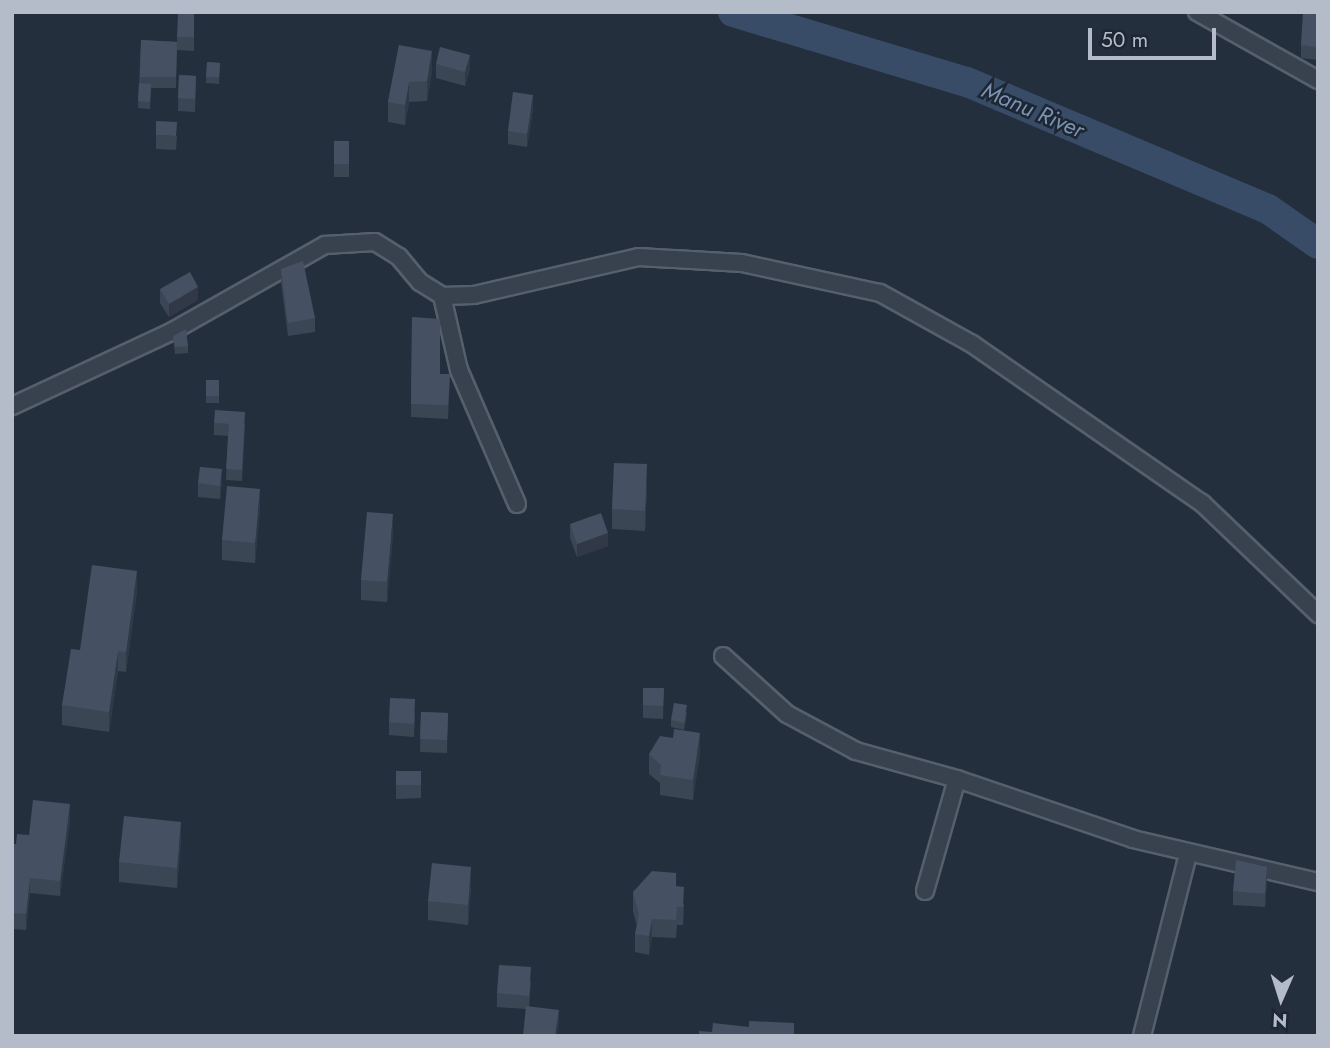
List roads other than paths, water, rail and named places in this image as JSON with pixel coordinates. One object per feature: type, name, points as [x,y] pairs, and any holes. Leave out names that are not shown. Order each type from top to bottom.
[{"type":"street","points":[[1197,12],[1318,80]]},
{"type":"street","points":[[12,407],[171,332],[325,245],[375,242],[399,257],[420,282],[442,296],[474,295],[639,257],[743,263],[880,293],[972,344],[1202,503],[1318,614]]},
{"type":"street","points":[[442,296],[458,370],[517,504]]},
{"type":"street","points":[[723,656],[787,714],[856,751],[957,779],[1188,854],[1318,882]]},
{"type":"street","points":[[925,891],[957,779]]},
{"type":"street","points":[[1142,1036],[1188,854]]},
{"type":"waterway","name":"Manu River","points":[[733,12],[967,82],[1268,209],[1318,244]]}]
